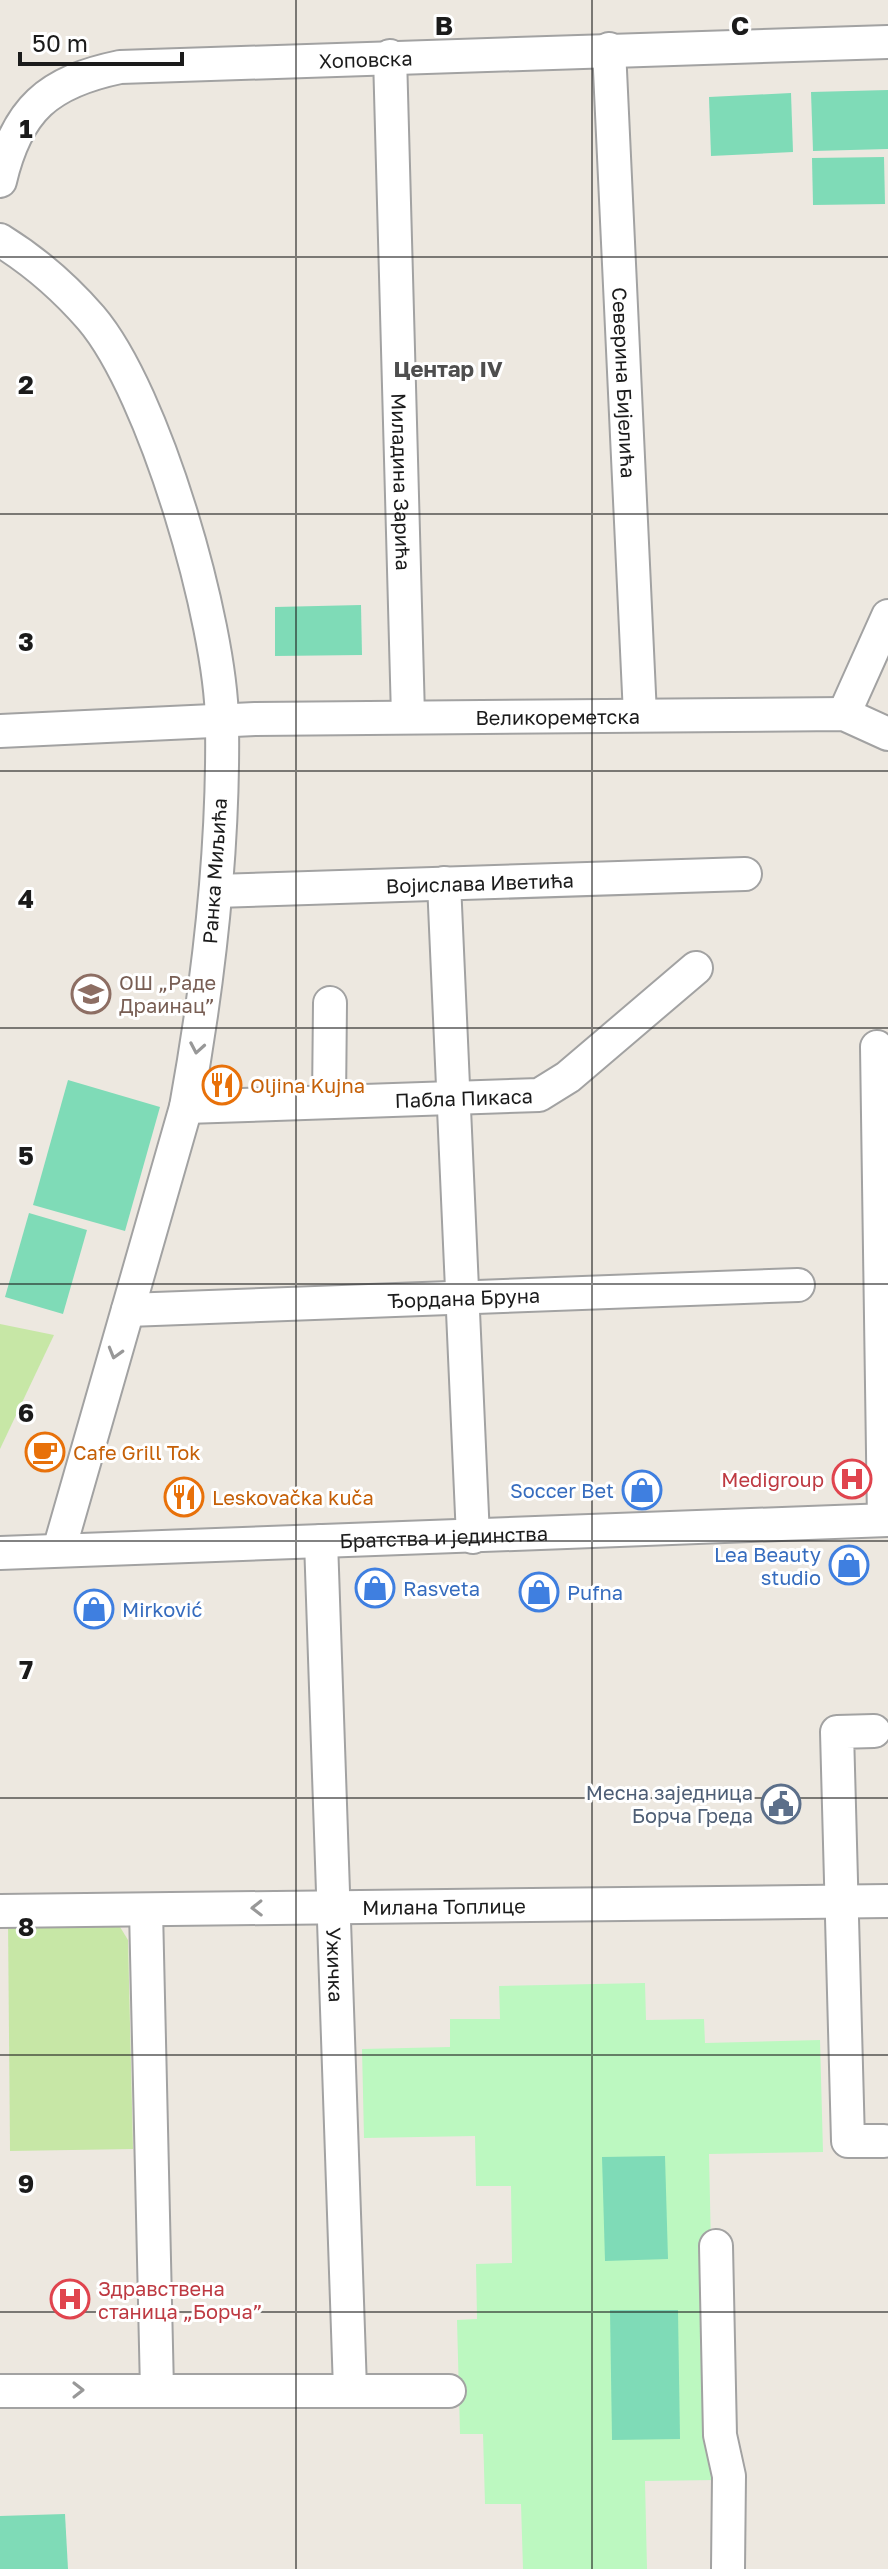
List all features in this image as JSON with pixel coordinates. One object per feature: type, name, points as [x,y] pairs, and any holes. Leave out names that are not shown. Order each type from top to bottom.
[{"type":"street","name":"Хоповска","points":[[0,181],[11,139],[38,103],[64,85],[104,70],[172,63],[888,42]]},
{"type":"street","name":"Северина Бијелића","points":[[609,49],[640,715]]},
{"type":"street","name":"Миладина Зарића","points":[[390,56],[408,716]]},
{"type":"street","name":"Ранка Миљића","points":[[0,240],[37,263],[93,320],[129,380],[160,448],[192,556],[211,636],[222,720],[216,891],[200,1031],[186,1107],[59,1550]]},
{"type":"street","points":[[844,714],[888,616]]},
{"type":"street","name":"Великореметска","points":[[0,731],[222,720],[408,716],[844,714],[888,734]]},
{"type":"street","name":"Војислава Иветића","points":[[216,891],[745,874]]},
{"type":"street","points":[[444,883],[473,1537]]},
{"type":"street","name":"Пабла Пикаса","points":[[186,1107],[539,1095],[553,1089],[696,968]]},
{"type":"street","points":[[329,1102],[330,1003]]},
{"type":"street","points":[[877,1047],[886,1520]]},
{"type":"street","name":"Ђордана Бруна","points":[[128,1310],[798,1285]]},
{"type":"street","name":"Братства и јединства","points":[[0,1553],[886,1520]]},
{"type":"street","name":"Ужичка","points":[[321,1541],[350,2389]]},
{"type":"street","points":[[874,1731],[837,1732],[848,2141],[884,2141]]},
{"type":"street","name":"Милана Топлице","points":[[0,1911],[888,1901]]},
{"type":"street","points":[[146,1910],[157,2390]]},
{"type":"street","points":[[716,2246],[720,2435],[729,2476],[728,2569]]},
{"type":"street","points":[[0,2391],[449,2391]]},
{"type":"green space","points":[[888,90],[888,149],[813,151],[811,92]]},
{"type":"green space","points":[[791,93],[793,152],[711,156],[709,97]]},
{"type":"green space","points":[[884,157],[885,204],[813,205],[812,158]]},
{"type":"green space","points":[[361,605],[362,655],[275,656],[275,607]]},
{"type":"green space","points":[[68,1080],[160,1107],[125,1231],[33,1205]]},
{"type":"green space","points":[[29,1213],[87,1230],[63,1314],[5,1297]]},
{"type":"green space","points":[[0,1324],[54,1335],[0,1449]]},
{"type":"green space","points":[[8,1921],[117,1922],[128,1940],[133,2149],[10,2151]]},
{"type":"green space","points":[[645,1983],[646,2020],[704,2019],[705,2043],[820,2040],[823,2152],[709,2154],[716,2480],[645,2481],[647,2569],[523,2569],[521,2504],[485,2504],[483,2434],[460,2434],[457,2320],[477,2319],[476,2264],[512,2263],[511,2186],[476,2186],[475,2136],[364,2138],[362,2049],[450,2047],[450,2019],[500,2019],[499,1986]]},
{"type":"green space","points":[[665,2156],[668,2259],[605,2261],[602,2157]]},
{"type":"green space","points":[[610,2310],[678,2310],[680,2439],[612,2440]]},
{"type":"green space","points":[[65,2514],[68,2569],[0,2569],[0,2516]]},
{"type":"place","name":"ОШ „Раде Драинац”","points":[[91,994]]},
{"type":"place","name":"Oljina Kujna","points":[[222,1085]]},
{"type":"place","name":"Cafe Grill Tok","points":[[45,1452]]},
{"type":"place","name":"Medigroup","points":[[852,1479]]},
{"type":"place","name":"Soccer Bet","points":[[642,1490]]},
{"type":"place","name":"Leskovačka kuča","points":[[184,1497]]},
{"type":"place","name":"Lea Beauty studio","points":[[849,1565]]},
{"type":"place","name":"Rasveta","points":[[375,1588]]},
{"type":"place","name":"Pufna","points":[[539,1592]]},
{"type":"place","name":"Mirković","points":[[94,1609]]},
{"type":"place","name":"Месна заједница Борча Греда","points":[[781,1804]]},
{"type":"place","name":"Здравствена станица „Борча”","points":[[70,2299]]},
{"type":"district","name":"Центар IV","points":[[448,368]]}]
